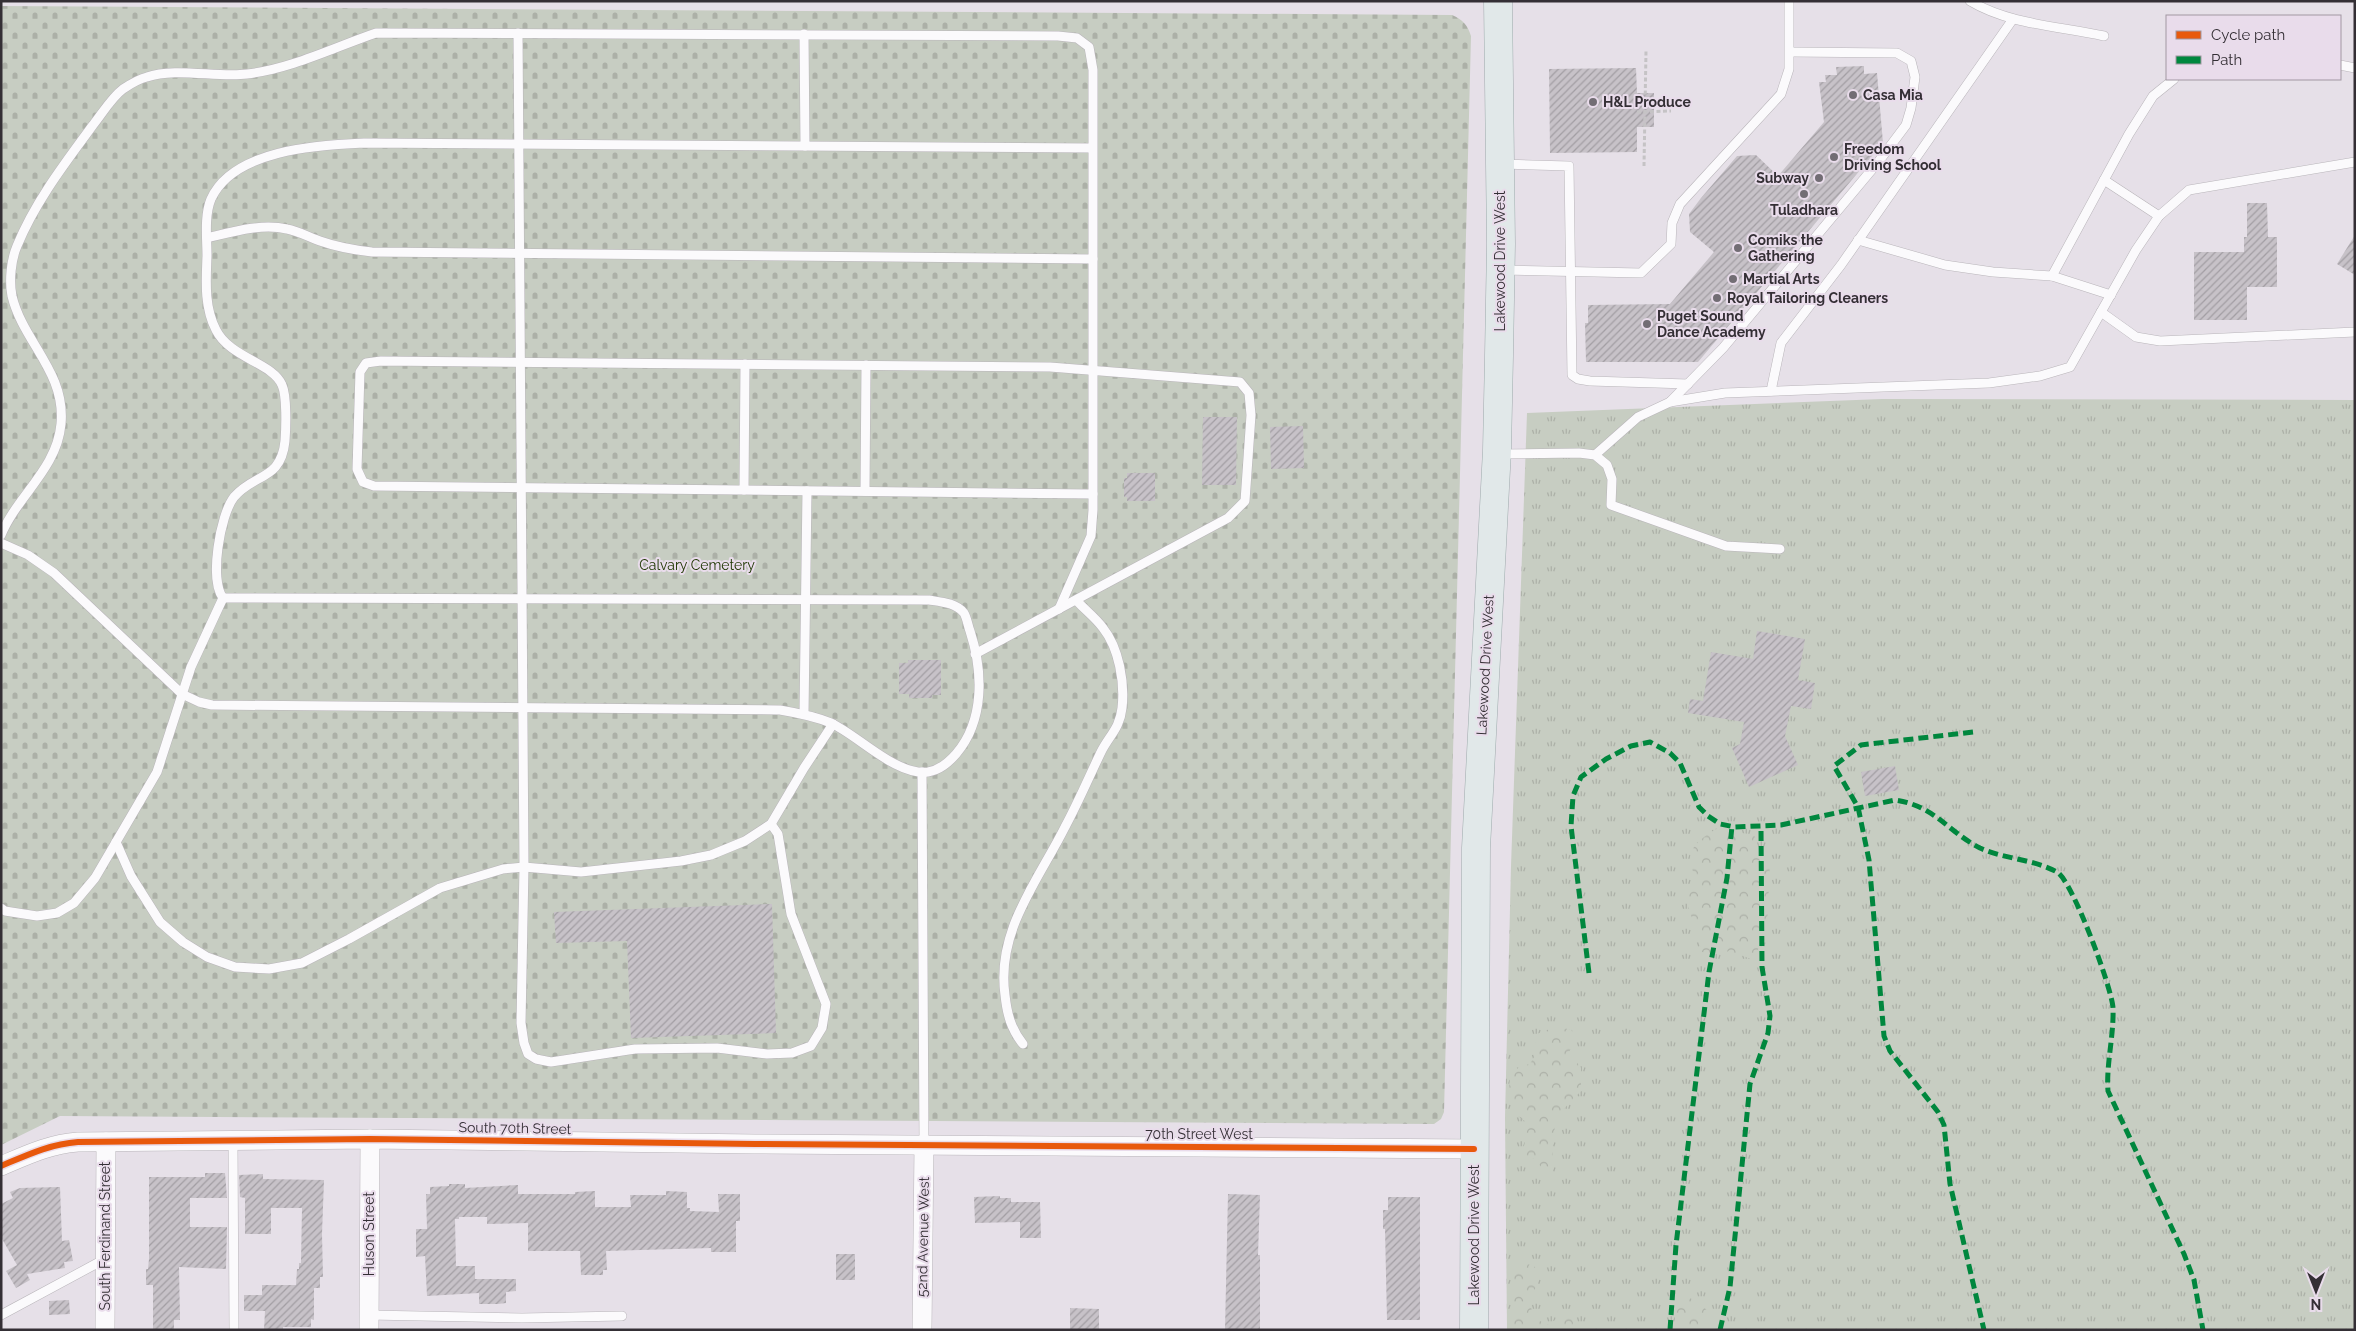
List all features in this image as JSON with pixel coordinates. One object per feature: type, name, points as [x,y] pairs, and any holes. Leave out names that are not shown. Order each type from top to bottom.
[{"type":"main road","name":"Lakewood Drive West","points":[[1474,1330],[1476,848],[1496,454],[1500,270],[1498,1]]},
{"type":"street","name":"South 70th Street","points":[[1,1166],[58,1143],[370,1139],[924,1145]]},
{"type":"street","name":"Huson Street","points":[[369,1322],[370,1139]]},
{"type":"street","name":"South Ferdinand Street","points":[[105,1330],[106,1142]]},
{"type":"street","name":"70th Street West","points":[[924,1145],[1474,1149]]},
{"type":"street","name":"52nd Avenue West","points":[[922,1330],[924,1145]]},
{"type":"lane","points":[[1500,270],[1641,273],[1671,244],[1672,223],[1680,204],[1781,94],[1789,69],[1790,1]]},
{"type":"lane","points":[[1970,1],[2013,19],[2104,36]]},
{"type":"lane","points":[[1771,391],[1781,343],[1858,240],[2013,19]]},
{"type":"lane","points":[[1,535],[7,522],[52,457],[58,442],[62,408],[59,389],[17,310],[12,294],[12,269],[16,247],[49,185],[122,90],[148,76],[217,73],[245,75],[272,70],[376,33],[804,34],[1077,38],[1089,47],[1092,60],[1093,494],[1091,536],[1059,610]]},
{"type":"lane","points":[[518,33],[521,254],[521,707],[524,867],[521,1023],[528,1054],[536,1059],[551,1062],[635,1049],[717,1048],[767,1054],[792,1053],[811,1046],[822,1028],[826,1004],[791,914],[778,834],[772,824]]},
{"type":"lane","points":[[804,34],[805,146]]},
{"type":"lane","points":[[1670,402],[1723,348],[1879,161],[1906,125],[1912,108],[1915,78],[1912,61],[1897,53],[1790,52]]},
{"type":"lane","points":[[2341,64],[2355,68]]},
{"type":"lane","points":[[2052,276],[2129,134],[2153,96],[2173,80]]},
{"type":"lane","points":[[1,543],[28,554],[54,573],[182,694],[199,702],[212,705],[780,710],[804,714],[833,724],[890,761],[907,769],[922,772],[938,770],[961,748],[970,729],[979,701],[979,676],[964,614],[952,604],[930,600],[224,598],[218,591],[216,578],[218,551],[225,514],[235,496],[269,474],[281,462],[285,442],[285,405],[282,385],[274,375],[233,350],[216,331],[208,310],[206,284],[207,238],[211,200],[225,178],[255,162],[283,152],[317,145],[364,143],[1092,148]]},
{"type":"lane","points":[[1595,455],[1638,417],[1670,402],[1725,393],[1989,383],[2040,376],[2070,367],[2136,250],[2159,216],[2189,190],[2355,162]]},
{"type":"lane","points":[[1500,164],[1568,166],[1572,375],[1578,379],[1590,381],[1688,384]]},
{"type":"lane","points":[[2104,180],[2159,216]]},
{"type":"lane","points":[[207,238],[240,230],[287,228],[322,241],[354,250],[372,252],[1093,259]]},
{"type":"lane","points":[[1858,240],[1945,265],[1993,272],[2052,276],[2111,295]]},
{"type":"lane","points":[[2102,312],[2136,336],[2160,342],[2355,332]]},
{"type":"lane","points":[[975,654],[1012,632],[1077,601],[1228,518],[1245,501],[1251,414],[1249,393],[1240,382],[1050,367],[381,361],[366,363],[360,372],[358,383],[356,469],[363,482],[374,486],[1093,494]]},
{"type":"lane","points":[[744,490],[745,364]]},
{"type":"lane","points":[[865,491],[866,365]]},
{"type":"lane","points":[[1496,454],[1578,453],[1595,455],[1607,465],[1612,479],[1611,505],[1726,546],[1780,549]]},
{"type":"lane","points":[[804,714],[808,491]]},
{"type":"lane","points":[[1,908],[5,911],[37,916],[57,913],[74,903],[95,878],[156,772],[191,667],[224,598]]},
{"type":"lane","points":[[1023,1044],[1013,1031],[1004,987],[1004,963],[1008,939],[1028,892],[1065,828],[1104,746],[1116,731],[1122,709],[1122,681],[1115,652],[1104,629],[1077,601]]},
{"type":"lane","points":[[116,842],[131,876],[160,922],[183,942],[207,957],[235,967],[269,969],[302,963],[349,940],[440,888],[503,868],[524,867],[581,872],[681,861],[711,855],[745,841],[772,824],[804,768],[833,724]]},
{"type":"lane","points":[[922,772],[924,1145]]},
{"type":"lane","points":[[233,1140],[234,1330]]},
{"type":"lane","points":[[1,1314],[105,1259]]},
{"type":"lane","points":[[369,1322],[622,1316]]},
{"type":"path","points":[[1644,166],[1646,51]]},
{"type":"path","points":[[1637,112],[1672,111]]},
{"type":"green space","name":"Calvary Cemetery","points":[[1,6],[1452,15],[1462,21],[1471,36],[1444,1112],[1441,1119],[1434,1124],[60,1116],[1,1145]]},
{"type":"green space","points":[[1882,399],[2355,400],[2355,1330],[1507,1330],[1505,1118],[1511,866],[1527,413]]},
{"type":"green space","points":[[1716,829],[1754,835],[1758,853],[1766,857],[1770,863],[1767,926],[1754,960],[1729,951],[1719,954],[1702,952],[1685,896],[1696,879],[1690,862],[1695,845]]},
{"type":"green space","points":[[1552,1028],[1572,1030],[1575,1041],[1569,1052],[1581,1068],[1581,1091],[1557,1116],[1552,1143],[1553,1172],[1545,1175],[1537,1160],[1522,1155],[1526,1137],[1526,1122],[1514,1113],[1509,1092],[1510,1076],[1520,1066],[1530,1064],[1534,1057],[1537,1034]]},
{"type":"green space","points":[[1525,1263],[1535,1267],[1538,1284],[1529,1298],[1533,1316],[1546,1325],[1561,1317],[1572,1317],[1574,1330],[1511,1330],[1511,1272],[1515,1267]]},
{"type":"green space","points":[[1690,1298],[1702,1305],[1712,1316],[1712,1330],[1674,1330],[1676,1304]]},
{"type":"building","points":[[1864,66],[1864,74],[1877,73],[1883,143],[1698,362],[1586,362],[1585,323],[1588,323],[1588,305],[1670,304],[1714,252],[1690,232],[1689,214],[1701,198],[1737,156],[1756,155],[1778,176],[1824,122],[1819,82],[1826,82],[1825,75],[1837,75],[1836,67]]},
{"type":"building","name":"H&L Produce","points":[[1636,68],[1637,93],[1654,93],[1654,127],[1637,127],[1637,152],[1550,153],[1549,69]]},
{"type":"building","points":[[2247,203],[2267,203],[2268,237],[2277,237],[2277,287],[2247,287],[2247,320],[2194,320],[2194,252],[2244,252],[2244,237],[2247,237]]},
{"type":"building","points":[[2355,235],[2355,275],[2337,264]]},
{"type":"building","points":[[1203,417],[1237,417],[1236,485],[1202,485]]},
{"type":"building","points":[[1303,426],[1304,468],[1271,469],[1270,427]]},
{"type":"building","points":[[1127,473],[1155,473],[1155,501],[1127,501],[1127,497],[1124,497],[1124,478],[1127,478]]},
{"type":"building","points":[[1757,631],[1805,639],[1798,680],[1815,683],[1811,709],[1791,706],[1785,736],[1798,765],[1749,787],[1732,748],[1740,744],[1744,722],[1688,713],[1690,699],[1703,701],[1711,652],[1753,659]]},
{"type":"building","points":[[908,660],[941,660],[941,695],[932,695],[932,698],[909,698],[909,694],[899,694],[899,663],[908,663]]},
{"type":"building","points":[[1895,766],[1899,790],[1865,796],[1861,772]]},
{"type":"building","points":[[772,904],[776,1033],[631,1038],[627,941],[556,943],[554,912]]},
{"type":"building","points":[[205,1173],[225,1173],[227,1198],[190,1198],[190,1227],[227,1227],[226,1269],[179,1267],[180,1320],[174,1320],[174,1330],[153,1330],[153,1285],[146,1285],[146,1269],[148,1269],[149,1259],[149,1177],[205,1177]]},
{"type":"building","points":[[263,1174],[263,1179],[324,1180],[323,1277],[320,1277],[320,1288],[314,1288],[314,1320],[311,1319],[311,1327],[283,1327],[283,1330],[264,1330],[265,1311],[244,1311],[244,1295],[262,1295],[262,1285],[296,1285],[297,1269],[299,1269],[299,1263],[301,1263],[302,1208],[271,1208],[271,1234],[245,1234],[245,1198],[240,1197],[239,1175]]},
{"type":"building","points":[[449,1184],[465,1184],[465,1188],[518,1185],[518,1194],[575,1194],[575,1192],[595,1191],[595,1207],[631,1207],[630,1195],[666,1195],[666,1191],[687,1192],[687,1208],[690,1208],[690,1211],[719,1212],[718,1194],[740,1194],[740,1221],[736,1221],[736,1252],[711,1252],[711,1248],[606,1251],[607,1270],[603,1270],[603,1275],[581,1275],[580,1251],[528,1251],[528,1223],[487,1224],[487,1217],[459,1217],[459,1219],[455,1219],[456,1266],[475,1266],[475,1279],[516,1279],[516,1291],[506,1292],[506,1303],[498,1304],[479,1304],[479,1293],[427,1296],[425,1256],[416,1257],[416,1229],[427,1229],[426,1194],[430,1194],[430,1187],[449,1186]]},
{"type":"building","points":[[60,1187],[62,1241],[69,1240],[73,1261],[64,1262],[65,1268],[27,1274],[30,1280],[16,1288],[6,1271],[17,1265],[1,1237],[1,1204],[13,1198],[10,1192],[20,1188]]},
{"type":"building","points":[[1228,1194],[1260,1195],[1258,1255],[1260,1255],[1260,1330],[1225,1330]]},
{"type":"building","points":[[1000,1196],[1000,1198],[1011,1198],[1011,1202],[1040,1202],[1041,1238],[1020,1238],[1020,1222],[975,1223],[974,1197]]},
{"type":"building","points":[[1388,1197],[1420,1197],[1420,1320],[1387,1320],[1383,1210],[1388,1210]]},
{"type":"building","points":[[836,1254],[855,1254],[855,1280],[836,1280]]},
{"type":"building","points":[[69,1300],[70,1314],[49,1315],[49,1301]]},
{"type":"building","points":[[1070,1308],[1099,1309],[1099,1330],[1070,1330]]},
{"type":"marked path","points":[[1973,732],[1861,745],[1834,766],[1858,807],[1869,860],[1884,1036],[1890,1051],[1938,1112],[1944,1125],[1950,1184],[1984,1330]]},
{"type":"marked path","points":[[1589,973],[1571,826],[1573,796],[1581,777],[1606,759],[1631,746],[1650,742],[1670,753],[1680,763],[1699,807],[1720,824],[1735,827],[1781,825],[1895,800],[1909,803],[1931,813],[1980,848],[1999,855],[2038,864],[2057,872],[2064,879],[2081,913],[2099,958],[2111,997],[2113,1018],[2108,1091],[2184,1254],[2194,1280],[2203,1330]]},
{"type":"marked path","points":[[1670,1330],[1676,1245],[1709,972],[1727,878],[1732,826]]},
{"type":"marked path","points":[[1720,1330],[1730,1287],[1750,1084],[1768,1033],[1770,1016],[1762,967],[1761,827]]},
{"type":"cycle path","points":[[1,1166],[48,1148],[78,1142],[370,1139],[755,1144],[1474,1149]]},
{"type":"place","name":"Casa Mia","points":[[1853,95]]},
{"type":"place","name":"H&L Produce","points":[[1593,102]]},
{"type":"place","name":"Freedom Driving School","points":[[1834,157]]},
{"type":"place","name":"Subway","points":[[1819,178]]},
{"type":"place","name":"Tuladhara","points":[[1804,194]]},
{"type":"place","name":"Comiks the Gathering","points":[[1738,248]]},
{"type":"place","name":"Martial Arts","points":[[1733,279]]},
{"type":"place","name":"Royal Tailoring Cleaners","points":[[1717,298]]},
{"type":"place","name":"Puget Sound Dance Academy","points":[[1647,324]]}]
